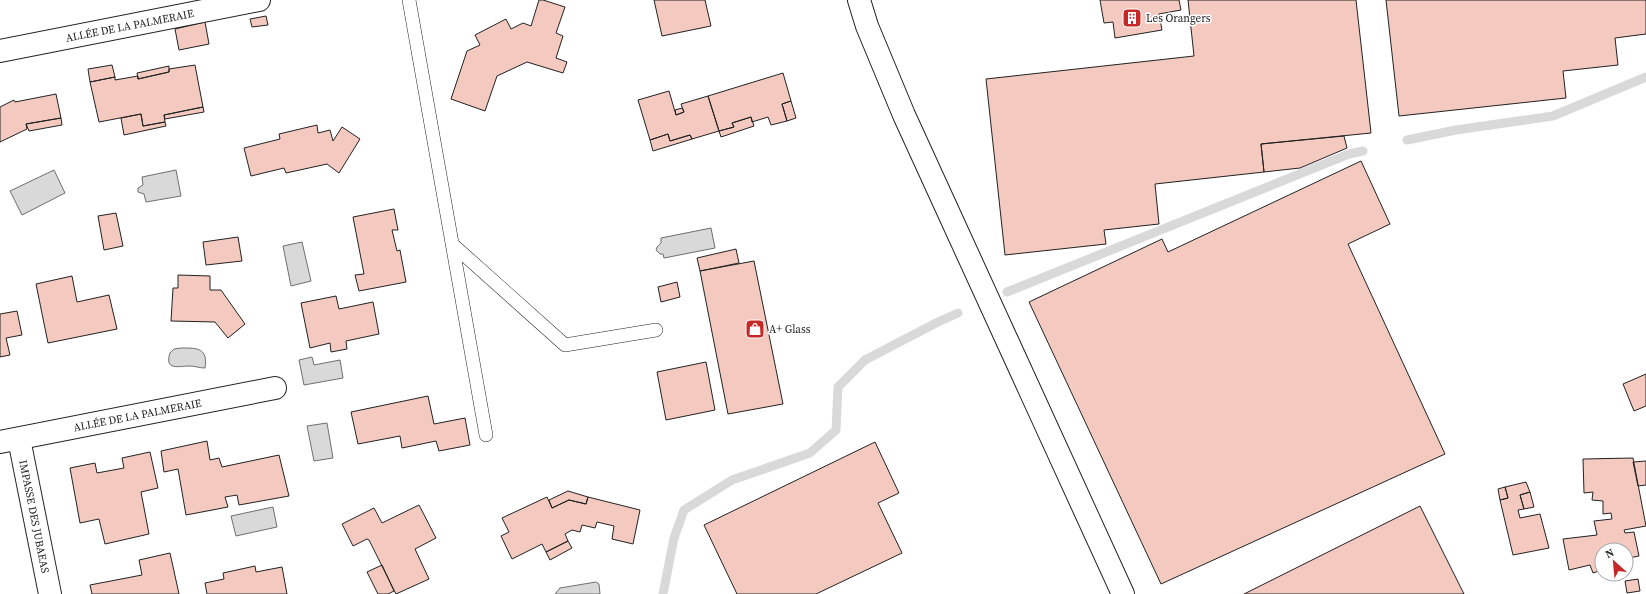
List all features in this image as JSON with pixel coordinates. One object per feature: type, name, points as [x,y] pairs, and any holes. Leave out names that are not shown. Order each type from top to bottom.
[{"type":"street","name":"ALLÉE DE LA PALMERAIE","points":[[0,51],[259,0]]},
{"type":"street","points":[[859,0],[867,26],[904,115],[1123,594]]},
{"type":"street","name":"ALLÉE DE LA PALMERAIE","points":[[9,440],[275,388]]},
{"type":"street","name":"IMPASSE DES JUBAEAS","points":[[9,440],[50,594]]},
{"type":"lane","points":[[409,0],[486,435]]},
{"type":"lane","points":[[452,244],[565,345],[656,330]]},
{"type":"shaded area","points":[[54,170],[65,193],[22,215],[10,191]]},
{"type":"shaded area","points":[[176,170],[181,196],[146,202],[144,194],[138,192],[138,188],[143,185],[142,177]]},
{"type":"shaded area","points":[[711,228],[715,248],[664,258],[663,254],[660,254],[656,250],[661,243],[661,238]]},
{"type":"shaded area","points":[[302,242],[311,281],[291,286],[283,246]]},
{"type":"shaded area","points":[[181,348],[200,350],[205,356],[205,368],[192,366],[177,367],[171,365],[169,363],[170,353],[174,349]]},
{"type":"shaded area","points":[[312,357],[314,365],[340,360],[343,378],[304,385],[299,360]]},
{"type":"shaded area","points":[[327,423],[333,458],[314,461],[307,426]]},
{"type":"shaded area","points":[[273,507],[277,527],[236,536],[231,516]]},
{"type":"shaded area","points":[[596,582],[599,584],[600,594],[555,594],[560,588]]},
{"type":"building","points":[[539,0],[565,7],[556,33],[563,36],[556,58],[567,62],[563,73],[527,62],[497,76],[485,111],[451,99],[467,51],[480,45],[475,35],[506,19],[511,29],[523,23],[531,26]]},
{"type":"building","points":[[654,0],[705,0],[711,26],[662,36]]},
{"type":"building","name":"Les Orangers","points":[[1100,0],[1179,0],[1181,10],[1159,14],[1162,30],[1115,38],[1113,22],[1104,23]]},
{"type":"building","points":[[1188,0],[1356,0],[1371,133],[1261,144],[1264,172],[1155,184],[1159,224],[1104,230],[1106,244],[1005,255],[986,79],[1194,56]]},
{"type":"building","points":[[1386,0],[1646,0],[1646,34],[1615,38],[1618,65],[1563,71],[1566,98],[1399,116]]},
{"type":"building","points":[[266,16],[268,25],[252,27],[250,19]]},
{"type":"building","points":[[205,22],[209,44],[179,50],[175,29]]},
{"type":"building","points":[[112,65],[115,77],[90,82],[88,69]]},
{"type":"building","points":[[195,65],[203,107],[164,115],[165,122],[143,126],[141,114],[99,122],[90,82],[115,77],[115,80],[138,76],[138,79],[169,72],[169,69]]},
{"type":"building","points":[[169,66],[169,72],[138,79],[137,73]]},
{"type":"building","points":[[783,73],[791,101],[782,104],[787,121],[771,125],[768,117],[752,122],[751,117],[732,123],[734,127],[719,131],[708,96]]},
{"type":"building","points":[[669,91],[676,115],[684,112],[681,104],[708,96],[719,131],[692,139],[690,135],[670,141],[668,134],[650,140],[638,100]]},
{"type":"building","points":[[56,94],[61,118],[26,124],[27,129],[0,142],[0,107],[14,100],[15,102]]},
{"type":"building","points":[[791,101],[796,118],[787,121],[782,104]]},
{"type":"building","points":[[203,107],[204,112],[165,119],[164,115]]},
{"type":"building","points":[[682,108],[684,112],[676,115],[675,110]]},
{"type":"building","points":[[141,114],[143,126],[165,122],[166,126],[124,135],[121,118]]},
{"type":"building","points":[[751,117],[754,126],[721,137],[719,131],[734,127],[732,123]]},
{"type":"building","points":[[61,118],[62,125],[29,131],[26,124]]},
{"type":"building","points":[[317,125],[318,133],[330,130],[333,141],[342,127],[360,139],[339,173],[327,164],[286,173],[284,168],[251,176],[244,148],[280,139],[279,134]]},
{"type":"building","points":[[668,134],[670,141],[690,135],[692,139],[653,151],[650,140]]},
{"type":"building","points":[[1344,136],[1347,148],[1300,168],[1264,172],[1261,144]]},
{"type":"building","points":[[1361,161],[1390,224],[1348,244],[1445,454],[1161,584],[1029,302],[1162,239],[1168,252]]},
{"type":"building","points":[[394,209],[398,230],[392,230],[397,251],[400,250],[406,282],[359,291],[355,275],[364,274],[353,217]]},
{"type":"building","points":[[116,213],[123,246],[104,250],[98,216]]},
{"type":"building","points":[[238,237],[242,261],[206,265],[203,242]]},
{"type":"building","points":[[736,249],[739,263],[700,271],[697,258]]},
{"type":"building","points":[[754,261],[783,404],[728,414],[700,271]]},
{"type":"building","points":[[178,275],[210,276],[210,290],[221,290],[245,324],[228,338],[215,322],[171,321],[173,288],[178,288]]},
{"type":"building","points":[[72,276],[77,302],[109,295],[117,329],[48,343],[36,284]]},
{"type":"building","points":[[677,282],[680,297],[661,302],[658,287]]},
{"type":"building","points":[[336,296],[339,309],[373,302],[379,334],[346,341],[347,349],[331,352],[330,343],[310,348],[301,303]]},
{"type":"building","points":[[17,311],[22,335],[6,338],[10,355],[0,357],[0,314]]},
{"type":"building","points":[[706,362],[715,410],[666,420],[657,372]]},
{"type":"building","points":[[1646,374],[1646,406],[1634,411],[1623,384]]},
{"type":"building","points":[[428,396],[434,424],[465,418],[470,445],[439,451],[436,441],[402,448],[400,436],[358,444],[351,412]]},
{"type":"building","points":[[207,441],[210,460],[219,458],[222,467],[279,455],[289,496],[239,505],[237,495],[225,497],[228,507],[186,515],[178,469],[164,472],[161,451]]},
{"type":"building","points":[[875,442],[899,493],[878,503],[902,553],[816,594],[737,594],[704,525]]},
{"type":"building","points":[[150,452],[158,488],[141,492],[149,534],[105,544],[99,519],[80,523],[70,468],[95,463],[97,473],[124,468],[122,458]]},
{"type":"building","points":[[1633,458],[1646,526],[1624,530],[1625,533],[1634,532],[1639,556],[1634,557],[1634,542],[1594,542],[1593,573],[1590,565],[1569,570],[1563,539],[1597,535],[1594,521],[1612,519],[1611,513],[1603,514],[1603,501],[1592,500],[1593,492],[1584,493],[1583,459]]},
{"type":"building","points":[[1646,461],[1646,485],[1638,486],[1633,462]]},
{"type":"building","points":[[1526,482],[1530,492],[1520,495],[1524,509],[1518,510],[1520,518],[1540,514],[1549,548],[1513,555],[1500,500],[1508,498],[1505,487]]},
{"type":"building","points":[[1505,487],[1508,498],[1500,500],[1498,489]]},
{"type":"building","points":[[568,491],[588,497],[586,504],[569,500],[552,508],[549,500]]},
{"type":"building","points":[[1530,492],[1534,507],[1524,509],[1520,495]]},
{"type":"building","points":[[547,497],[552,508],[569,500],[586,504],[588,497],[640,510],[633,544],[612,539],[614,526],[597,522],[595,528],[582,525],[580,532],[572,530],[565,534],[568,541],[546,552],[542,544],[512,559],[501,536],[509,532],[502,518]]},
{"type":"building","points":[[419,505],[436,538],[415,549],[429,579],[396,594],[369,540],[367,539],[353,546],[342,524],[374,508],[382,523]]},
{"type":"building","points":[[1420,506],[1464,594],[1244,594]]},
{"type":"building","points":[[568,541],[572,548],[550,560],[546,552]]},
{"type":"building","points":[[170,553],[179,594],[92,594],[90,585],[142,575],[139,560]]},
{"type":"building","points":[[382,565],[394,591],[388,594],[378,594],[367,572]]},
{"type":"building","points":[[255,566],[256,572],[282,567],[287,594],[207,594],[205,583],[224,579],[223,573]]},
{"type":"building","points":[[1638,579],[1640,591],[1627,593],[1625,582],[1634,582],[1634,580]]},
{"type":"waterway","points":[[1407,140],[1456,130],[1553,116],[1646,77]]},
{"type":"waterway","points":[[1007,292],[1349,154],[1363,151]]},
{"type":"waterway","points":[[663,594],[674,538],[684,510],[732,480],[810,453],[836,430],[838,387],[865,360],[958,313]]},
{"type":"place","name":"Les Orangers","points":[[1132,18]]},
{"type":"place","name":"A+ Glass","points":[[755,329]]}]
